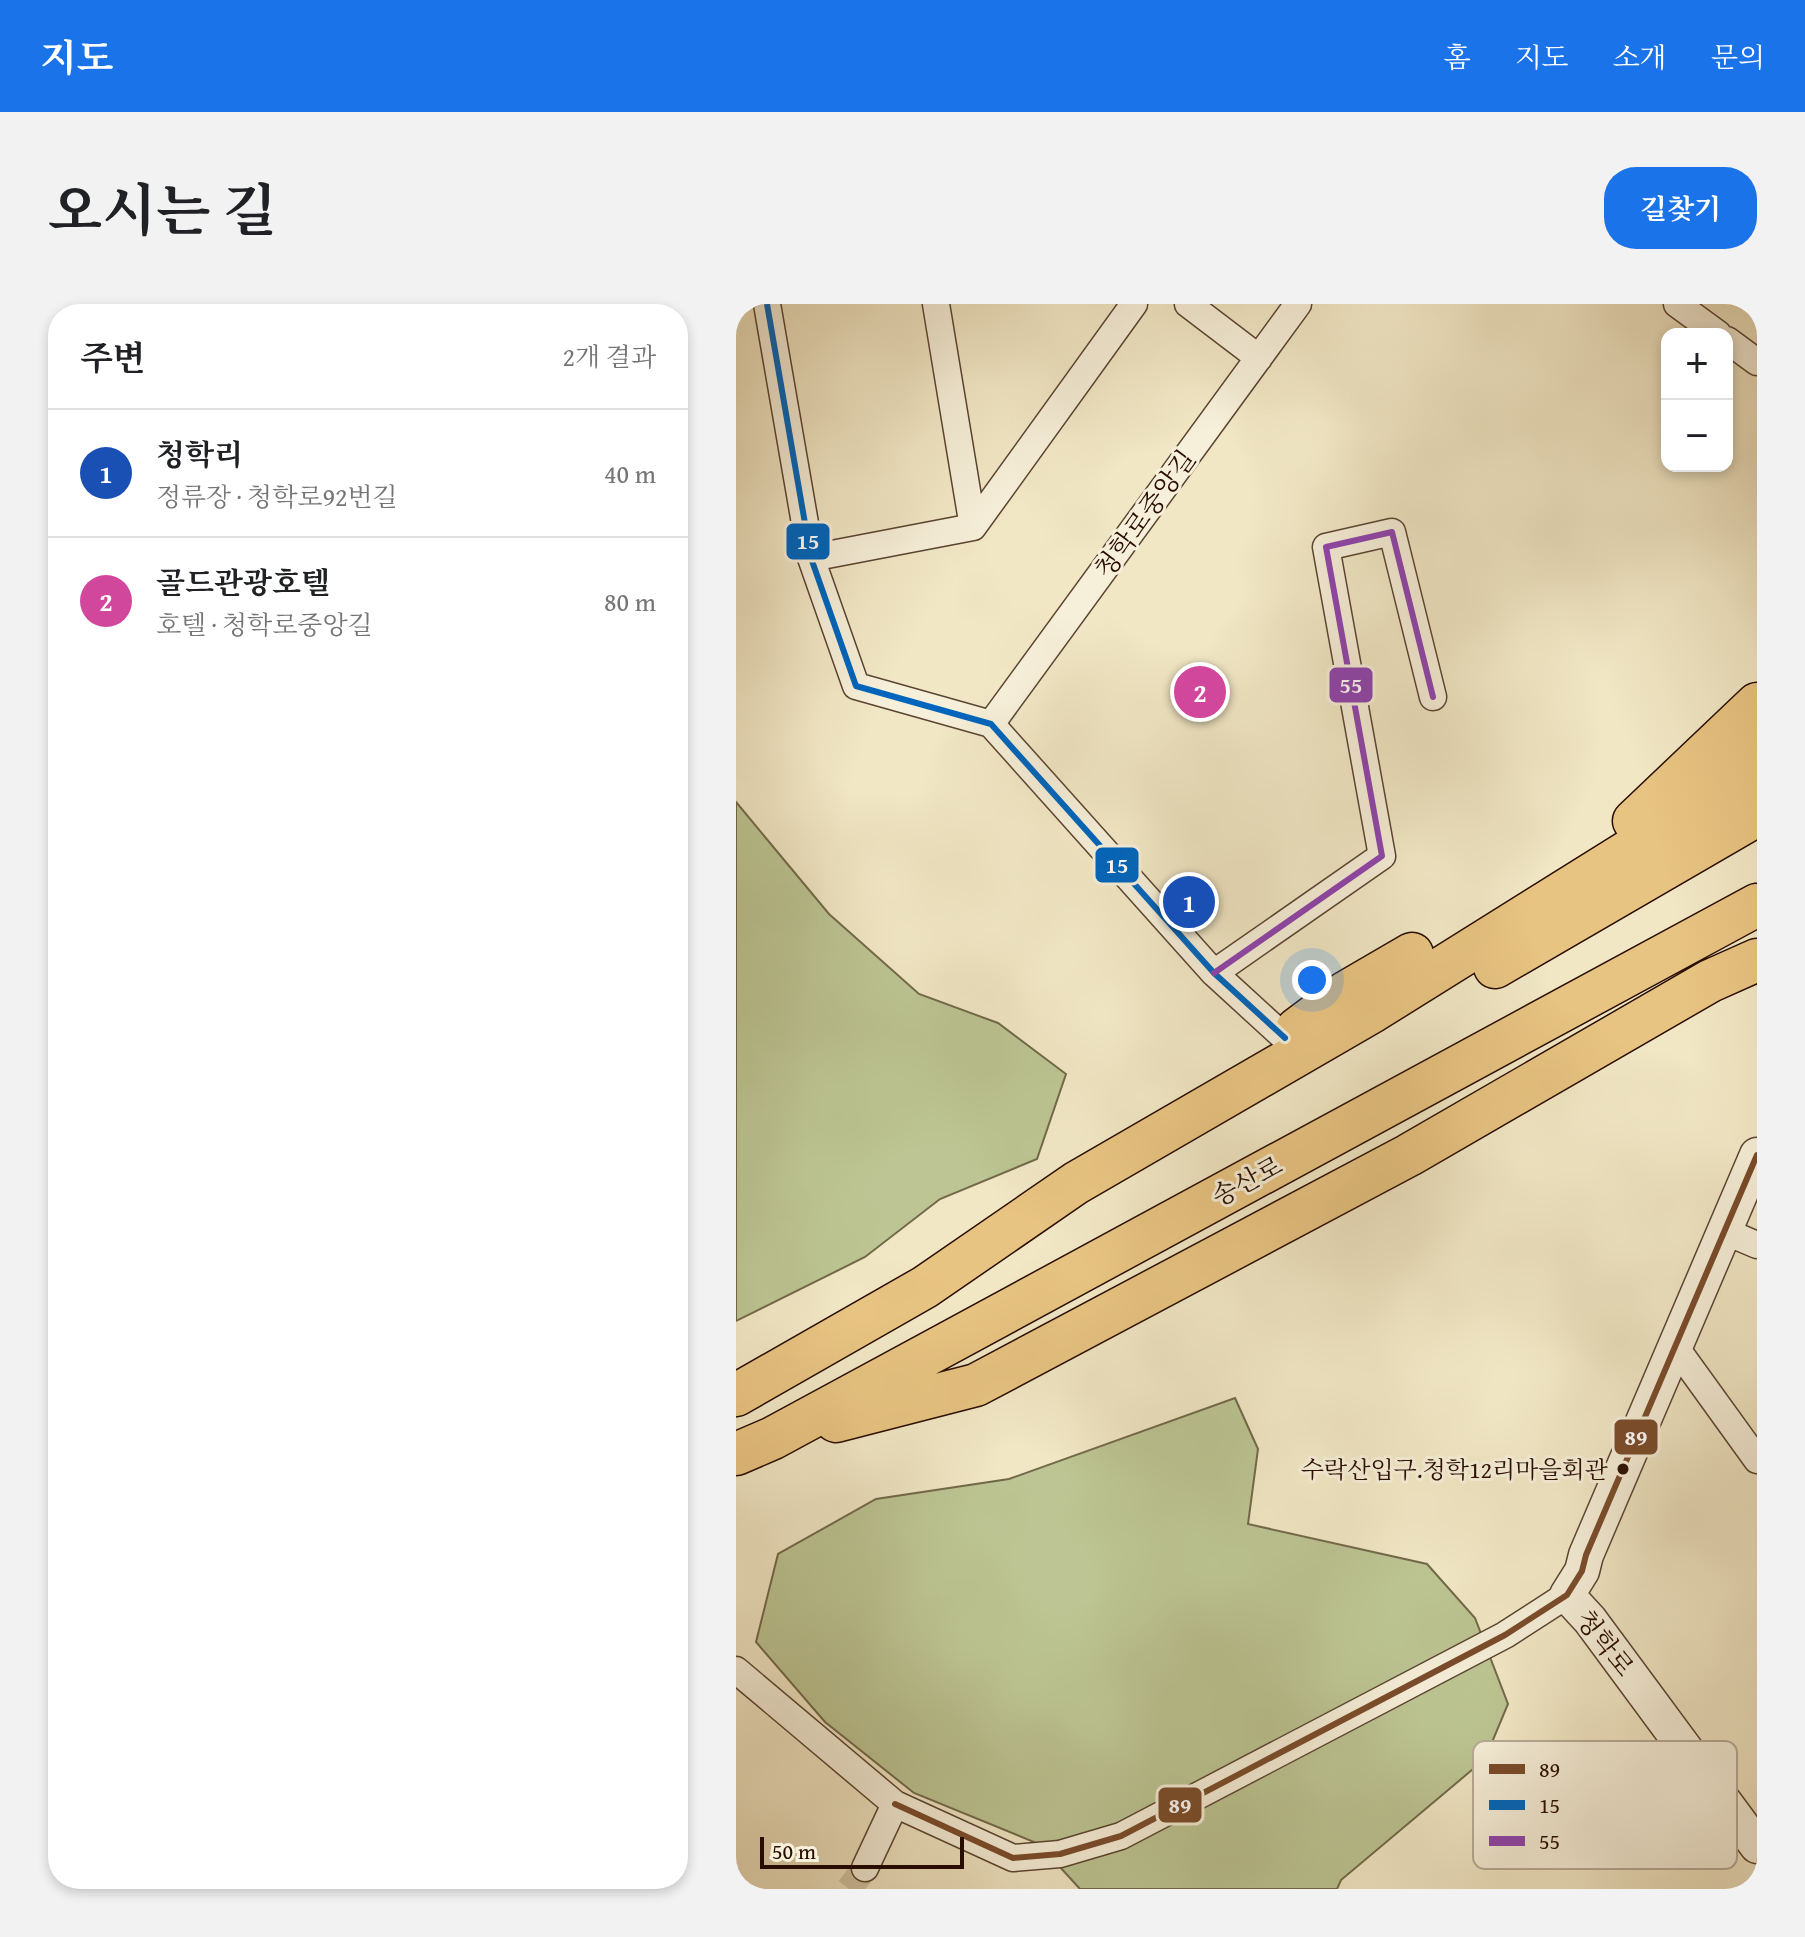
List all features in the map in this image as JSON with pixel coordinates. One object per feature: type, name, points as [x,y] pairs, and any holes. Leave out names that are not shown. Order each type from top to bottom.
[{"type":"main road","points":[[1634,821],[1757,704]]},
{"type":"main road","points":[[925,1287],[1285,1038],[1345,993],[1566,865],[1757,736]]},
{"type":"main road","points":[[1076,1183],[1373,1011],[1757,771]]},
{"type":"main road","points":[[736,1395],[925,1287],[1167,1158],[1757,815]]},
{"type":"main road","name":"송산로","points":[[754,1446],[1757,905]]},
{"type":"main road","points":[[754,1446],[976,1385],[1409,1155],[1710,981],[1757,960]]},
{"type":"street","points":[[767,304],[811,558],[856,686],[991,724],[1214,973],[1285,1038]]},
{"type":"street","points":[[936,304],[973,527]]},
{"type":"street","points":[[811,558],[973,527],[1134,304]]},
{"type":"street","points":[[1188,304],[1259,358]]},
{"type":"street","name":"청학로중앙길","points":[[991,724],[1298,304]]},
{"type":"street","points":[[1677,304],[1710,328]]},
{"type":"street","points":[[1733,344],[1757,362]]},
{"type":"street","points":[[1214,973],[1382,856],[1326,547],[1392,532],[1433,697]]},
{"type":"street","name":"청학로","points":[[1679,1741],[1590,1620],[1567,1595],[1582,1571],[1674,1345],[1757,1155]]},
{"type":"street","points":[[1724,1231],[1757,1245]]},
{"type":"street","points":[[1674,1345],[1757,1460]]},
{"type":"street","points":[[736,1670],[895,1804],[1013,1858],[1060,1854],[1121,1836],[1505,1635],[1567,1595]]},
{"type":"street","points":[[865,1868],[895,1804]]},
{"type":"street","name":"청학로","points":[[1737,1819],[1757,1846]]},
{"type":"green space","points":[[736,802],[829,914],[919,994],[998,1023],[1066,1074],[1037,1159],[940,1199],[865,1257],[736,1321]]},
{"type":"green space","points":[[1235,1398],[1258,1449],[1248,1524],[1427,1564],[1475,1618],[1508,1704],[1493,1741],[1473,1741],[1473,1769],[1341,1880],[1337,1889],[1080,1889],[1039,1844],[914,1793],[825,1722],[756,1642],[778,1554],[876,1499],[1009,1479]]},
{"type":"tunnel","points":[[849,1889],[865,1868]]},
{"type":"transit line","name":"15","points":[[767,304],[811,558],[856,686],[991,724],[1214,973],[1285,1038]]},
{"type":"transit line","name":"55","points":[[1214,973],[1382,856],[1326,547],[1392,532],[1433,697]]},
{"type":"transit line","name":"89","points":[[895,1804],[1013,1858],[1060,1854],[1121,1836],[1505,1635],[1567,1595],[1582,1571],[1586,1555],[1757,1155]]},
{"type":"place","name":"골드관광호텔","points":[[1200,692]]},
{"type":"place","name":"청학리","points":[[1189,902]]},
{"type":"place","name":"수락산입구.청학12리마을회관","points":[[1623,1469]]}]
